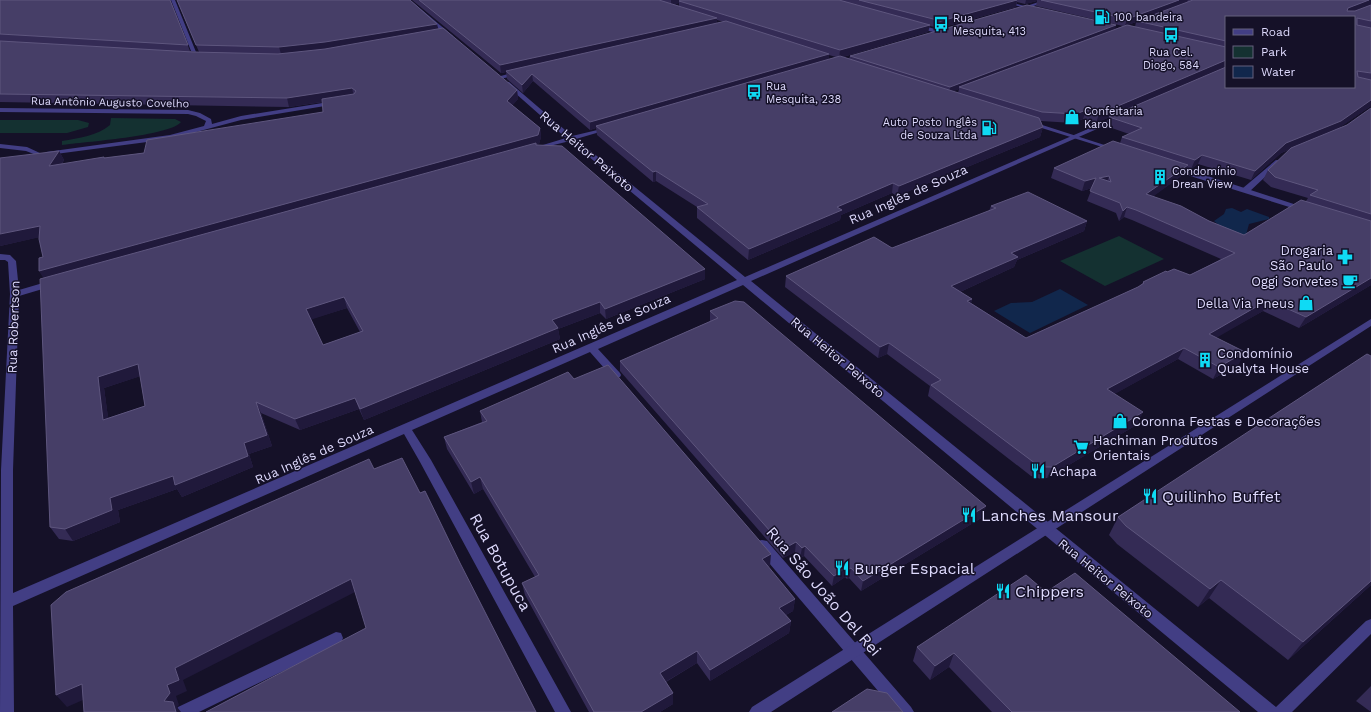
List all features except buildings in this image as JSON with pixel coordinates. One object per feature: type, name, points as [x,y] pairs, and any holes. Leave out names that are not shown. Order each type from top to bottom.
[{"type":"street","points":[[173,0],[196,56]]},
{"type":"street","points":[[407,0],[458,43]]},
{"type":"street","points":[[995,0],[1041,11]]},
{"type":"street","points":[[1011,11],[1050,0]]},
{"type":"street","points":[[910,24],[940,32]]},
{"type":"street","points":[[926,36],[947,30]]},
{"type":"street","points":[[438,34],[445,33]]},
{"type":"street","points":[[188,56],[204,56]]},
{"type":"street","name":"Rua Heitor Peixoto","points":[[494,72],[571,139],[745,280],[1270,712]]},
{"type":"street","points":[[500,77],[524,72]]},
{"type":"street","points":[[24,156],[156,140],[255,115],[340,102]]},
{"type":"street","name":"Rua Antônio Augusto Covelho","points":[[0,110],[188,112],[198,114],[209,120],[209,124],[206,128]]},
{"type":"street","name":"Rua Inglês de Souza","points":[[8,602],[1125,114]]},
{"type":"street","points":[[1023,120],[1127,153]]},
{"type":"street","points":[[525,152],[616,126]]},
{"type":"street","points":[[0,146],[27,148],[39,154]]},
{"type":"street","points":[[1246,190],[1284,155]]},
{"type":"street","points":[[1164,165],[1310,211]]},
{"type":"street","name":"Rua Robertson","points":[[3,257],[12,261],[15,294],[4,471],[8,602],[6,712]]},
{"type":"street","points":[[15,294],[60,281]]},
{"type":"street","points":[[757,712],[1371,322]]},
{"type":"street","points":[[591,346],[622,383]]},
{"type":"street","name":"Rua Botupuca","points":[[406,429],[425,460],[563,712]]},
{"type":"street","name":"Rua São João Del Rei","points":[[752,534],[906,712]]},
{"type":"street","points":[[1281,712],[1371,625]]},
{"type":"street","points":[[183,712],[336,638]]},
{"type":"green space","points":[[111,118],[175,119],[181,122],[174,127],[144,135],[62,145],[62,141],[88,136],[105,129],[110,125]]},
{"type":"green space","points":[[0,120],[78,120],[89,123],[88,127],[67,133],[0,133]]},
{"type":"green space","points":[[1119,236],[1164,259],[1105,286],[1060,261]]},
{"type":"water","points":[[1232,208],[1241,212],[1247,209],[1269,217],[1269,219],[1249,224],[1246,235],[1234,238],[1214,221],[1224,214],[1226,209]]},
{"type":"water","points":[[1060,289],[1088,305],[1030,333],[994,311],[1011,303],[1032,302]]},
{"type":"place","name":"100 bandeira","points":[[1102,17]]},
{"type":"place","name":"Rua Mesquita, 413","points":[[941,24]]},
{"type":"place","name":"Rua Cel. Diogo, 584","points":[[1171,35]]},
{"type":"place","name":"Rua Mesquita, 238","points":[[754,92]]},
{"type":"place","name":"Confeitaria Karol","points":[[1072,117]]},
{"type":"place","name":"Auto Posto Inglês de Souza Ltda","points":[[989,128]]},
{"type":"place","name":"Condomínio Drean View","points":[[1160,177]]},
{"type":"place","name":"Drogaria São Paulo","points":[[1345,257]]},
{"type":"place","name":"Oggi Sorvetes","points":[[1350,281]]},
{"type":"place","name":"Della Via Pneus","points":[[1306,303]]},
{"type":"place","name":"Condomínio Qualyta House","points":[[1205,360]]},
{"type":"place","name":"Coronna Festas e Decorações","points":[[1120,421]]},
{"type":"place","name":"Hachiman Produtos Orientais","points":[[1081,447]]},
{"type":"place","name":"Achapa","points":[[1038,471]]},
{"type":"place","name":"Quilinho Buffet","points":[[1150,496]]},
{"type":"place","name":"Lanches Mansour","points":[[969,515]]},
{"type":"place","name":"Burger Espacial","points":[[842,568]]},
{"type":"place","name":"Chippers","points":[[1003,591]]}]
